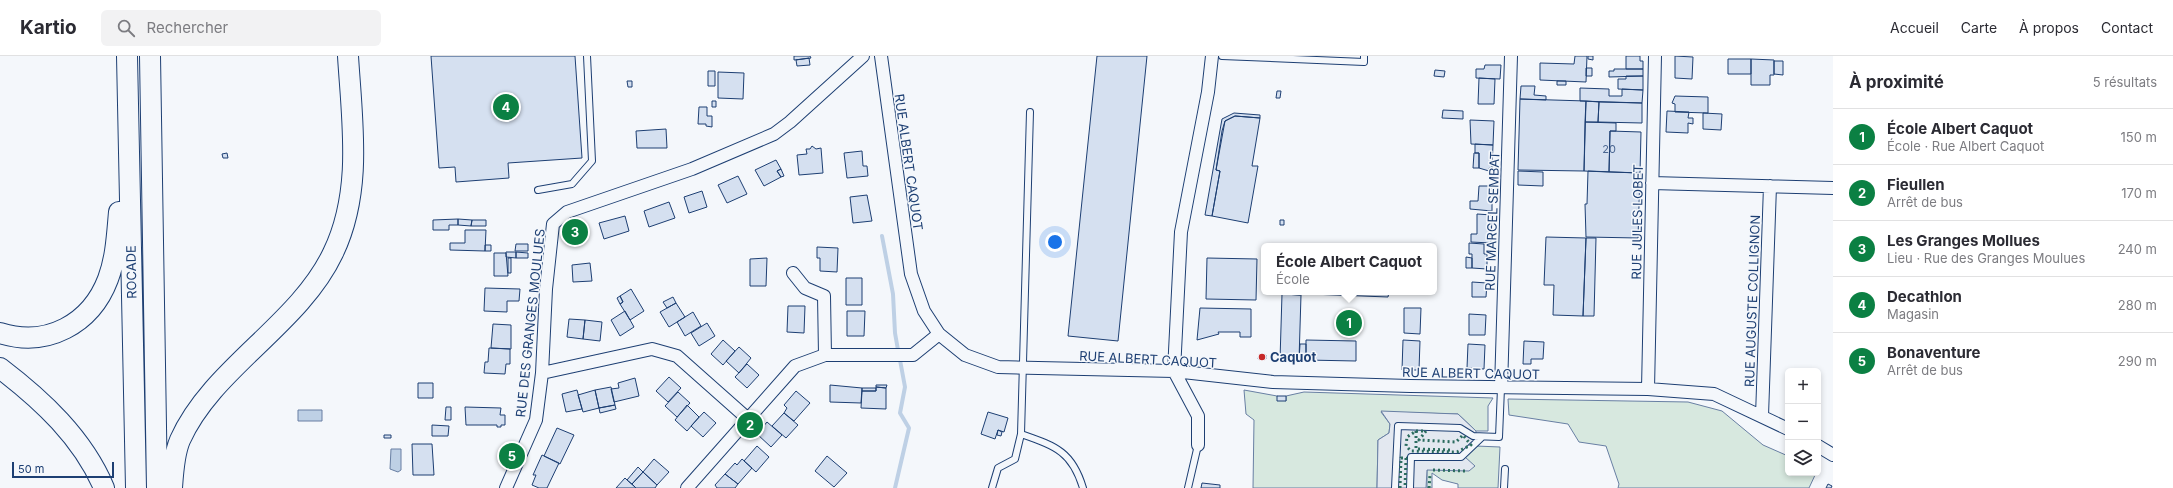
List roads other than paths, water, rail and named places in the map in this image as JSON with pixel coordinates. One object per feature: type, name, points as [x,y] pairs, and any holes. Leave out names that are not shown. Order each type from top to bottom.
[{"type":"highway","name":"ROCADE","points":[[127,56],[136,488]]},
{"type":"highway","points":[[150,56],[157,488]]},
{"type":"highway","points":[[172,488],[180,442],[192,418],[211,394],[300,300],[319,277],[333,253],[346,220],[353,184],[353,151],[348,56]]},
{"type":"highway","points":[[0,333],[10,337],[37,338],[66,330],[85,316],[100,298],[109,278],[116,246],[128,111]]},
{"type":"highway","points":[[0,368],[52,412],[78,443],[104,488]]},
{"type":"street","name":"RUE DES GRANGES MOULUES","points":[[506,488],[536,420],[542,373],[546,289],[553,224],[567,212],[692,169],[774,134],[790,122],[863,56]]},
{"type":"street","name":"RUE ALBERT CAQUOT","points":[[881,56],[911,274],[924,311],[939,334],[965,355],[998,367],[1174,371],[1273,382],[1501,388],[1648,389],[1714,394],[1785,428]]},
{"type":"street","points":[[1198,445],[1198,416],[1174,371],[1181,232],[1208,92],[1212,56]]},
{"type":"street","name":"RUE MARCEL SEMBAT","points":[[1501,388],[1511,56]]},
{"type":"street","name":"RUE JULES LOBET","points":[[1648,389],[1655,56]]},
{"type":"street","points":[[1652,184],[1833,188]]},
{"type":"street","name":"RUE AUGUSTE COLLIGNON","points":[[1762,416],[1770,186]]},
{"type":"street","points":[[792,274],[805,288],[824,296],[825,356]]},
{"type":"street","points":[[687,488],[795,366],[825,356],[913,355],[939,334]]},
{"type":"street","points":[[542,373],[652,349],[677,356],[748,419]]},
{"type":"street","points":[[1821,448],[1833,455]]},
{"type":"lane","points":[[538,190],[572,184],[592,161],[587,56]]},
{"type":"lane","points":[[1222,56],[1364,62],[1364,56]]},
{"type":"lane","points":[[992,488],[998,468],[1015,459],[1021,434],[1024,367],[1022,344],[1030,112]]},
{"type":"lane","points":[[1395,488],[1398,426],[1460,428],[1473,436],[1500,438],[1501,388]]},
{"type":"lane","points":[[1021,434],[1054,445],[1073,462],[1083,488]]},
{"type":"lane","points":[[1410,488],[1411,457],[1461,457],[1482,437]]},
{"type":"lane","points":[[1188,488],[1198,445]]},
{"type":"lane","points":[[1504,488],[1505,469]]},
{"type":"water","points":[[298,410],[322,410],[322,421],[298,421]]},
{"type":"water","points":[[391,449],[401,449],[401,470],[398,472],[390,469]]},
{"type":"waterway","points":[[882,236],[893,294],[895,333],[898,350]]},
{"type":"waterway","points":[[895,488],[909,428],[900,413],[905,387],[900,360]]},
{"type":"place","name":"Decathlon","points":[[506,107]]},
{"type":"place","name":"Les Granges Mollues","points":[[575,232]]},
{"type":"place","name":"École Albert Caquot","points":[[1349,323]]},
{"type":"place","name":"Caquot","points":[[1262,357]]},
{"type":"place","name":"Fieullen","points":[[750,425]]},
{"type":"place","name":"Bonaventure","points":[[512,456]]}]
